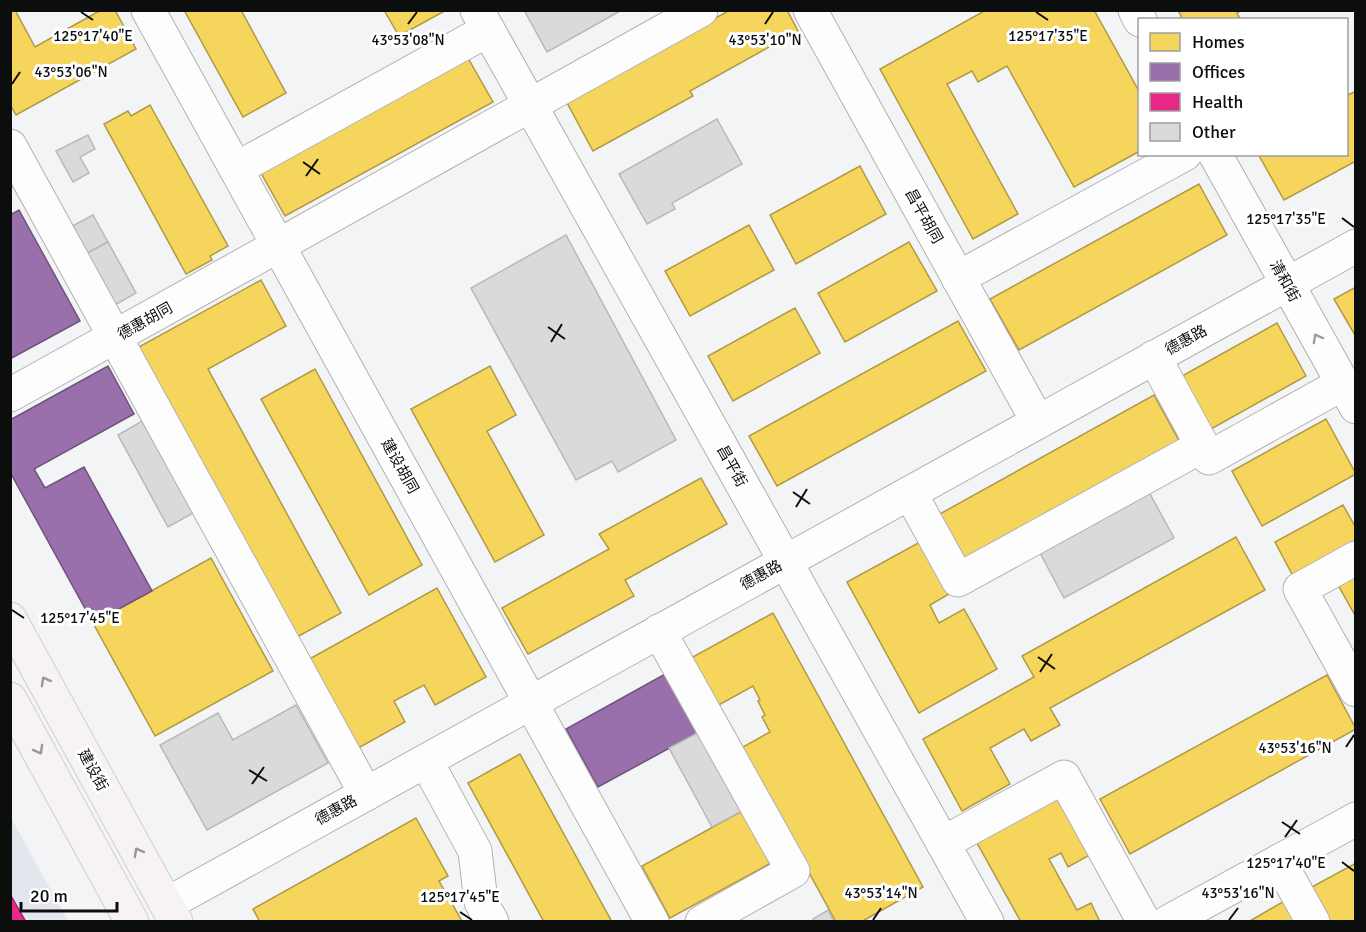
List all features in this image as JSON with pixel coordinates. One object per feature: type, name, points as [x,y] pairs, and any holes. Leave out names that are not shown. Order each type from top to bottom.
[{"type":"main road","name":"建设街","points":[[10,618],[172,913]]},
{"type":"main road","points":[[10,699],[132,921]]},
{"type":"street","name":"建设胡同","points":[[148,10],[652,921]]},
{"type":"street","name":"德惠胡同","points":[[10,395],[701,10]]},
{"type":"street","name":"昌平胡同","points":[[810,10],[1038,422]]},
{"type":"street","points":[[236,169],[483,20]]},
{"type":"street","name":"昌平街","points":[[483,20],[987,921]]},
{"type":"street","points":[[10,146],[366,794]]},
{"type":"street","points":[[958,278],[1181,156]]},
{"type":"street","name":"清和街","points":[[1216,156],[1349,396]]},
{"type":"street","name":"德惠路","points":[[172,913],[366,794],[1356,246]]},
{"type":"street","points":[[1154,357],[1209,458],[1349,396]]},
{"type":"street","points":[[910,493],[958,580],[1202,446]]},
{"type":"street","points":[[1356,558],[1300,589],[1356,690]]},
{"type":"street","points":[[659,631],[793,871],[702,921]]},
{"type":"street","points":[[426,761],[475,851],[481,902],[492,921]]},
{"type":"street","points":[[943,843],[1064,777],[1144,921]]},
{"type":"street","points":[[1168,921],[1356,819]]},
{"type":"street","points":[[1279,861],[1313,921]]},
{"type":"shaded area","points":[[11,818],[68,921],[11,921]]},
{"type":"building: Homes","points":[[10,10],[15,10],[35,47],[101,10],[115,10],[136,49],[16,115],[10,104]]},
{"type":"building: Homes","points":[[184,10],[241,10],[286,93],[243,117]]},
{"type":"building: Homes","points":[[384,10],[442,10],[443,12],[399,36]]},
{"type":"building: Homes","points":[[730,10],[787,10],[798,31],[690,91],[693,96],[593,151],[566,101]]},
{"type":"building: Homes","points":[[986,10],[1094,10],[1138,89],[1138,152],[1074,187],[1007,66],[978,82],[972,71],[947,84],[1018,214],[973,239],[880,69]]},
{"type":"building: Homes","points":[[1178,10],[1242,10],[1237,13],[1240,18],[1182,18]]},
{"type":"building: Homes","points":[[468,58],[493,102],[285,216],[261,173]]},
{"type":"building: Homes","points":[[1356,91],[1356,161],[1284,200],[1259,156],[1348,156],[1348,95]]},
{"type":"building: Homes","points":[[150,105],[228,246],[210,256],[212,260],[186,274],[104,124],[128,111],[131,116]]},
{"type":"building: Homes","points":[[860,166],[886,214],[796,264],[770,215]]},
{"type":"building: Homes","points":[[1199,184],[1227,235],[1019,350],[990,299]]},
{"type":"building: Homes","points":[[749,225],[774,270],[690,316],[665,271]]},
{"type":"building: Homes","points":[[909,242],[937,291],[845,342],[818,293]]},
{"type":"building: Homes","points":[[261,280],[286,326],[208,369],[341,613],[297,637],[137,348]]},
{"type":"building: Homes","points":[[1356,287],[1356,337],[1334,299]]},
{"type":"building: Homes","points":[[795,308],[820,353],[733,401],[708,356]]},
{"type":"building: Homes","points":[[958,321],[986,371],[777,486],[749,436]]},
{"type":"building: Homes","points":[[1277,323],[1306,376],[1211,429],[1182,376]]},
{"type":"building: Homes","points":[[490,366],[516,415],[487,431],[544,535],[495,562],[411,409]]},
{"type":"building: Homes","points":[[315,369],[422,565],[369,595],[261,399]]},
{"type":"building: Homes","points":[[1154,395],[1183,448],[967,568],[938,515]]},
{"type":"building: Homes","points":[[1326,419],[1356,474],[1262,526],[1232,471]]},
{"type":"building: Homes","points":[[701,478],[727,524],[625,580],[634,596],[528,654],[502,608],[609,549],[599,534]]},
{"type":"building: Homes","points":[[1343,505],[1356,528],[1356,544],[1294,578],[1275,542]]},
{"type":"building: Homes","points":[[1236,537],[1265,590],[1050,708],[1060,725],[1031,741],[1024,729],[990,748],[1010,784],[962,811],[923,739],[1034,677],[1022,656]]},
{"type":"building: Homes","points":[[920,542],[949,594],[930,605],[939,623],[964,609],[997,669],[919,713],[847,582]]},
{"type":"building: Homes","points":[[211,558],[273,671],[155,736],[93,623]]},
{"type":"building: Homes","points":[[1356,573],[1356,617],[1337,583]]},
{"type":"building: Homes","points":[[437,588],[486,677],[435,705],[424,685],[394,701],[405,722],[353,751],[304,662]]},
{"type":"building: Homes","points":[[773,613],[923,887],[861,922],[836,922],[741,748],[770,732],[762,717],[765,715],[753,686],[717,706],[691,658]]},
{"type":"building: Homes","points":[[1327,675],[1356,729],[1130,854],[1100,799]]},
{"type":"building: Homes","points":[[520,754],[612,922],[544,922],[468,783]]},
{"type":"building: Homes","points":[[1063,795],[1095,852],[1068,867],[1061,853],[1049,859],[1077,910],[1091,903],[1100,922],[1021,922],[977,843]]},
{"type":"building: Homes","points":[[742,811],[771,863],[670,918],[642,866]]},
{"type":"building: Homes","points":[[416,818],[448,876],[439,881],[462,921],[260,922],[253,909]]},
{"type":"building: Homes","points":[[1356,863],[1356,922],[1329,922],[1310,888]]},
{"type":"building: Homes","points":[[1286,900],[1298,922],[1248,922]]},
{"type":"building: Offices","points":[[19,210],[80,321],[10,359],[10,215]]},
{"type":"building: Offices","points":[[108,366],[134,414],[34,469],[45,488],[84,467],[152,591],[93,623],[10,472],[10,420]]},
{"type":"building: Offices","points":[[667,673],[699,732],[598,787],[566,729]]},
{"type":"building: Health","points":[[10,894],[26,922],[10,922]]},
{"type":"building: Other","points":[[524,10],[622,10],[547,52]]},
{"type":"building: Other","points":[[717,119],[742,164],[672,203],[675,209],[647,224],[619,174]]},
{"type":"building: Other","points":[[88,135],[95,149],[80,157],[89,173],[73,182],[56,151]]},
{"type":"building: Other","points":[[93,215],[108,242],[80,257],[65,230]]},
{"type":"building: Other","points":[[566,235],[676,440],[618,472],[612,461],[576,480],[471,288]]},
{"type":"building: Other","points":[[108,242],[136,293],[108,309],[80,257]]},
{"type":"building: Other","points":[[144,420],[195,512],[168,527],[118,435]]},
{"type":"building: Other","points":[[1149,492],[1174,538],[1064,598],[1040,553]]},
{"type":"building: Other","points":[[296,705],[328,763],[207,830],[160,745],[218,713],[233,740]]},
{"type":"building: Other","points":[[699,732],[742,811],[712,827],[669,748]]},
{"type":"building: Other","points":[[828,910],[834,922],[815,922],[813,919]]}]
